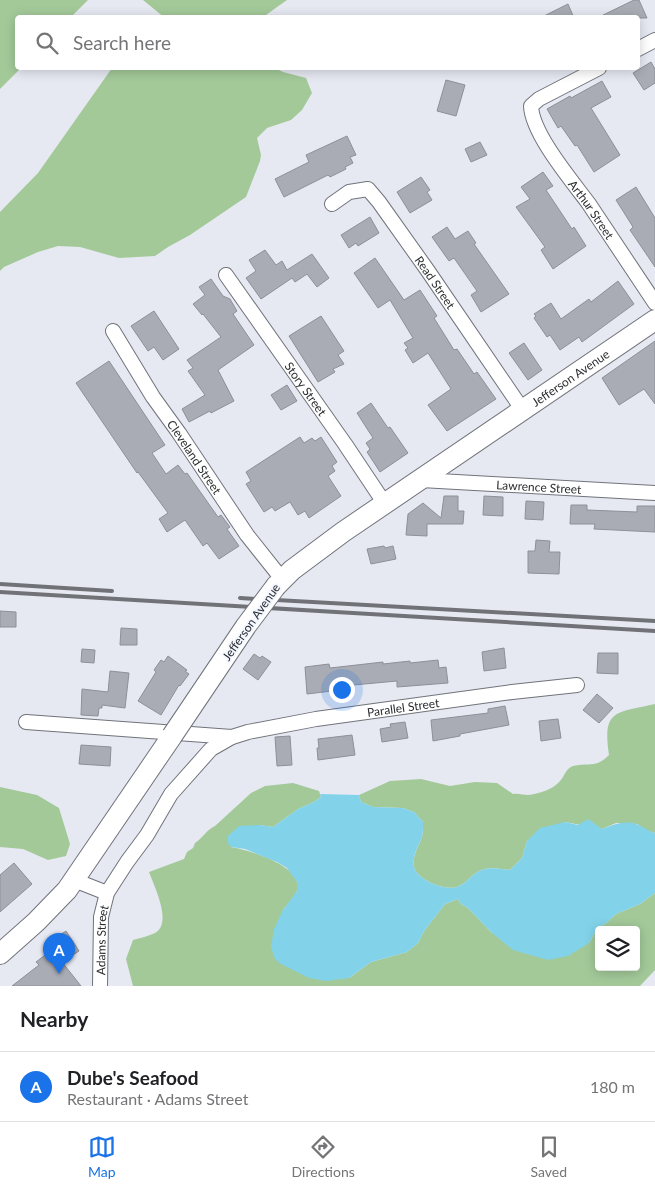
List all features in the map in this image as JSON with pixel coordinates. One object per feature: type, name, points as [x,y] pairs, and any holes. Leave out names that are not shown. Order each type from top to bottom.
[{"type":"main road","name":"Jefferson Avenue","points":[[0,954],[36,922],[67,890],[246,626],[279,583],[343,532],[655,320]]},
{"type":"street","points":[[640,48],[655,40]]},
{"type":"street","name":"Arthur Street","points":[[595,70],[539,99],[531,106],[531,113],[536,126],[560,165],[589,204],[655,303]]},
{"type":"street","name":"Read Street","points":[[332,204],[349,192],[368,190],[374,196],[428,271],[522,409]]},
{"type":"street","name":"Story Street","points":[[226,275],[345,444],[384,504]]},
{"type":"street","name":"Cleveland Street","points":[[113,330],[153,397],[180,433],[279,583]]},
{"type":"street","name":"Lawrence Street","points":[[421,480],[655,494]]},
{"type":"street","name":"Parallel Street","points":[[107,893],[147,835],[171,794],[211,749],[232,737],[316,718],[512,692],[577,686]]},
{"type":"street","name":"Parallel Street","points":[[26,722],[232,737]]},
{"type":"street","points":[[78,875],[107,893]]},
{"type":"street","name":"Adams Street","points":[[100,986],[101,918],[107,893]]},
{"type":"green space","points":[[0,0],[88,0],[73,15],[15,15],[15,70],[19,70],[0,89]]},
{"type":"green space","points":[[143,0],[287,0],[266,15],[161,15]]},
{"type":"green space","points":[[111,70],[279,70],[306,78],[312,93],[302,110],[291,120],[267,128],[257,138],[261,155],[260,161],[246,197],[155,256],[119,258],[80,247],[58,246],[38,252],[4,267],[0,271],[0,212],[38,173]]},
{"type":"green space","points":[[655,704],[655,833],[637,824],[616,823],[602,829],[565,822],[527,841],[522,858],[510,870],[483,869],[457,887],[452,888],[432,883],[416,872],[414,863],[422,835],[423,822],[414,812],[403,808],[373,807],[361,802],[359,795],[390,781],[421,779],[450,786],[475,782],[497,783],[513,794],[528,795],[550,789],[562,779],[570,767],[596,764],[609,755],[608,729],[610,721],[615,716],[630,709]]},
{"type":"green space","points":[[293,783],[319,791],[321,797],[314,802],[298,809],[273,827],[260,825],[231,847],[273,861],[292,874],[297,882],[297,891],[283,910],[349,978],[371,962],[407,952],[418,943],[424,931],[445,904],[458,899],[492,933],[589,943],[595,932],[595,971],[640,971],[640,926],[600,926],[616,914],[640,904],[655,893],[655,970],[640,986],[133,986],[126,959],[133,940],[155,933],[160,928],[162,921],[161,904],[149,872],[184,859],[195,843],[251,793],[265,786]]},
{"type":"green space","points":[[0,787],[37,795],[59,808],[70,844],[66,856],[48,860],[23,849],[0,847]]},
{"type":"water","points":[[320,794],[359,795],[361,802],[373,807],[403,808],[414,812],[423,822],[422,835],[415,855],[414,867],[416,872],[432,883],[452,888],[457,887],[483,869],[510,870],[522,858],[527,841],[540,828],[565,822],[578,825],[588,819],[602,829],[623,823],[636,824],[655,833],[655,893],[640,904],[616,914],[605,924],[595,926],[595,932],[589,943],[568,956],[548,960],[513,950],[492,933],[458,899],[445,904],[424,931],[418,943],[407,952],[371,962],[349,978],[326,981],[309,978],[279,963],[274,957],[271,947],[274,929],[283,910],[297,891],[297,882],[287,868],[277,862],[245,849],[231,847],[228,843],[228,836],[239,826],[260,825],[273,827],[298,809],[321,797]]},
{"type":"building","points":[[634,0],[639,0],[647,18],[640,18],[640,15],[603,15]]},
{"type":"building","points":[[568,4],[573,15],[546,15]]},
{"type":"building","points":[[651,62],[655,69],[655,83],[644,90],[633,73]]},
{"type":"building","points":[[446,80],[465,85],[456,116],[437,111]]},
{"type":"building","points":[[602,81],[611,97],[591,108],[620,155],[594,172],[577,145],[575,146],[561,126],[558,128],[547,109]]},
{"type":"building","points":[[347,136],[356,155],[350,157],[353,163],[330,177],[328,175],[284,197],[275,179],[309,162],[306,155]]},
{"type":"building","points":[[480,142],[487,155],[471,162],[465,149]]},
{"type":"building","points":[[543,172],[553,186],[546,190],[572,229],[574,227],[586,246],[553,269],[541,250],[545,247],[516,207],[530,199],[521,187]]},
{"type":"building","points":[[421,177],[430,190],[427,192],[432,200],[410,213],[397,192]]},
{"type":"building","points":[[636,187],[655,218],[655,267],[630,230],[633,227],[616,200]]},
{"type":"building","points":[[370,217],[379,233],[358,246],[356,243],[349,248],[341,235]]},
{"type":"building","points":[[447,227],[455,239],[468,231],[476,243],[474,244],[509,294],[481,312],[471,295],[477,291],[454,258],[449,261],[432,237]]},
{"type":"building","points":[[265,250],[276,265],[282,261],[287,270],[312,254],[329,278],[317,287],[307,274],[295,282],[292,278],[261,299],[246,278],[256,271],[249,260]]},
{"type":"building","points":[[375,258],[404,300],[420,290],[437,316],[434,318],[454,350],[457,349],[474,374],[477,372],[496,399],[447,431],[428,405],[451,389],[428,353],[413,363],[405,350],[408,348],[404,343],[413,338],[390,300],[378,308],[354,273]]},
{"type":"building","points":[[211,279],[223,296],[230,299],[237,311],[233,314],[254,345],[218,370],[234,401],[189,422],[182,409],[205,395],[188,371],[193,368],[187,360],[221,337],[193,304],[205,295],[199,287]]},
{"type":"building","points":[[618,281],[634,304],[582,342],[579,337],[560,350],[550,335],[547,337],[534,318],[536,316],[534,314],[551,303],[561,319],[589,299],[591,302]]},
{"type":"building","points":[[154,311],[179,349],[163,360],[154,347],[148,351],[131,326]]},
{"type":"building","points":[[321,316],[344,351],[338,355],[344,364],[333,369],[335,372],[318,382],[289,336]]},
{"type":"building","points":[[655,341],[655,404],[644,389],[619,405],[602,378]]},
{"type":"building","points":[[524,343],[542,370],[528,380],[509,353]]},
{"type":"building","points":[[109,361],[165,445],[152,453],[166,474],[178,465],[185,474],[187,473],[218,517],[221,515],[230,527],[227,529],[239,546],[219,559],[207,543],[203,546],[185,520],[167,532],[159,519],[168,513],[137,473],[76,383]]},
{"type":"building","points":[[287,385],[297,401],[281,410],[271,395]]},
{"type":"building","points":[[371,403],[408,453],[380,472],[367,452],[370,449],[366,443],[373,438],[357,413]]},
{"type":"building","points":[[300,437],[304,443],[312,438],[315,441],[321,437],[337,462],[332,466],[335,471],[328,476],[341,496],[309,518],[305,511],[298,515],[290,502],[275,511],[272,507],[264,512],[246,484],[251,481],[246,472]]},
{"type":"building","points":[[444,496],[458,496],[458,511],[464,511],[463,524],[427,524],[427,536],[406,535],[408,514],[423,503],[441,518]]},
{"type":"building","points":[[484,496],[503,497],[503,516],[483,515]]},
{"type":"building","points":[[526,501],[544,502],[543,520],[525,519]]},
{"type":"building","points":[[571,505],[587,505],[587,510],[637,512],[637,506],[655,506],[655,532],[594,529],[595,524],[570,524]]},
{"type":"building","points":[[536,540],[550,541],[549,552],[560,552],[559,574],[528,573],[528,551],[535,551]]},
{"type":"building","points":[[384,546],[385,548],[393,546],[396,559],[371,564],[367,549]]},
{"type":"building","points":[[0,611],[16,612],[16,627],[0,627]]},
{"type":"building","points":[[121,628],[137,629],[137,645],[120,645]]},
{"type":"building","points":[[504,648],[506,668],[484,671],[482,652]]},
{"type":"building","points":[[82,649],[95,650],[94,663],[81,662]]},
{"type":"building","points":[[598,653],[618,653],[618,674],[597,673]]},
{"type":"building","points":[[254,654],[260,658],[262,656],[271,662],[258,680],[243,669]]},
{"type":"building","points":[[168,656],[187,670],[185,671],[189,674],[179,685],[161,715],[138,701],[156,672],[154,670],[161,660],[164,662]]},
{"type":"building","points":[[438,660],[439,668],[446,667],[448,683],[397,687],[397,681],[332,687],[332,691],[307,694],[305,667],[329,664],[330,668],[383,662],[383,664]]},
{"type":"building","points":[[110,671],[129,673],[125,708],[102,705],[102,708],[99,708],[98,716],[81,715],[82,689],[108,692]]},
{"type":"building","points":[[597,694],[613,708],[599,723],[583,710]]},
{"type":"building","points":[[505,706],[509,725],[433,741],[431,720],[488,713],[488,709]]},
{"type":"building","points":[[558,719],[561,738],[541,741],[539,721]]},
{"type":"building","points":[[405,722],[408,738],[382,742],[380,729],[391,727],[390,724]]},
{"type":"building","points":[[352,735],[355,755],[318,760],[318,739]]},
{"type":"building","points":[[290,736],[292,765],[277,766],[275,737]]},
{"type":"building","points":[[81,745],[111,747],[110,766],[79,764]]},
{"type":"building","points":[[14,863],[32,884],[0,912],[0,875]]},
{"type":"building","points":[[66,931],[79,951],[62,962],[81,986],[12,986],[39,965],[36,962],[58,945],[54,939]]},
{"type":"railway","points":[[0,584],[112,591]]},
{"type":"railway","points":[[0,592],[655,631]]},
{"type":"railway","points":[[240,598],[655,621]]},
{"type":"place","name":"Dube's Seafood","points":[[59,974]]}]
